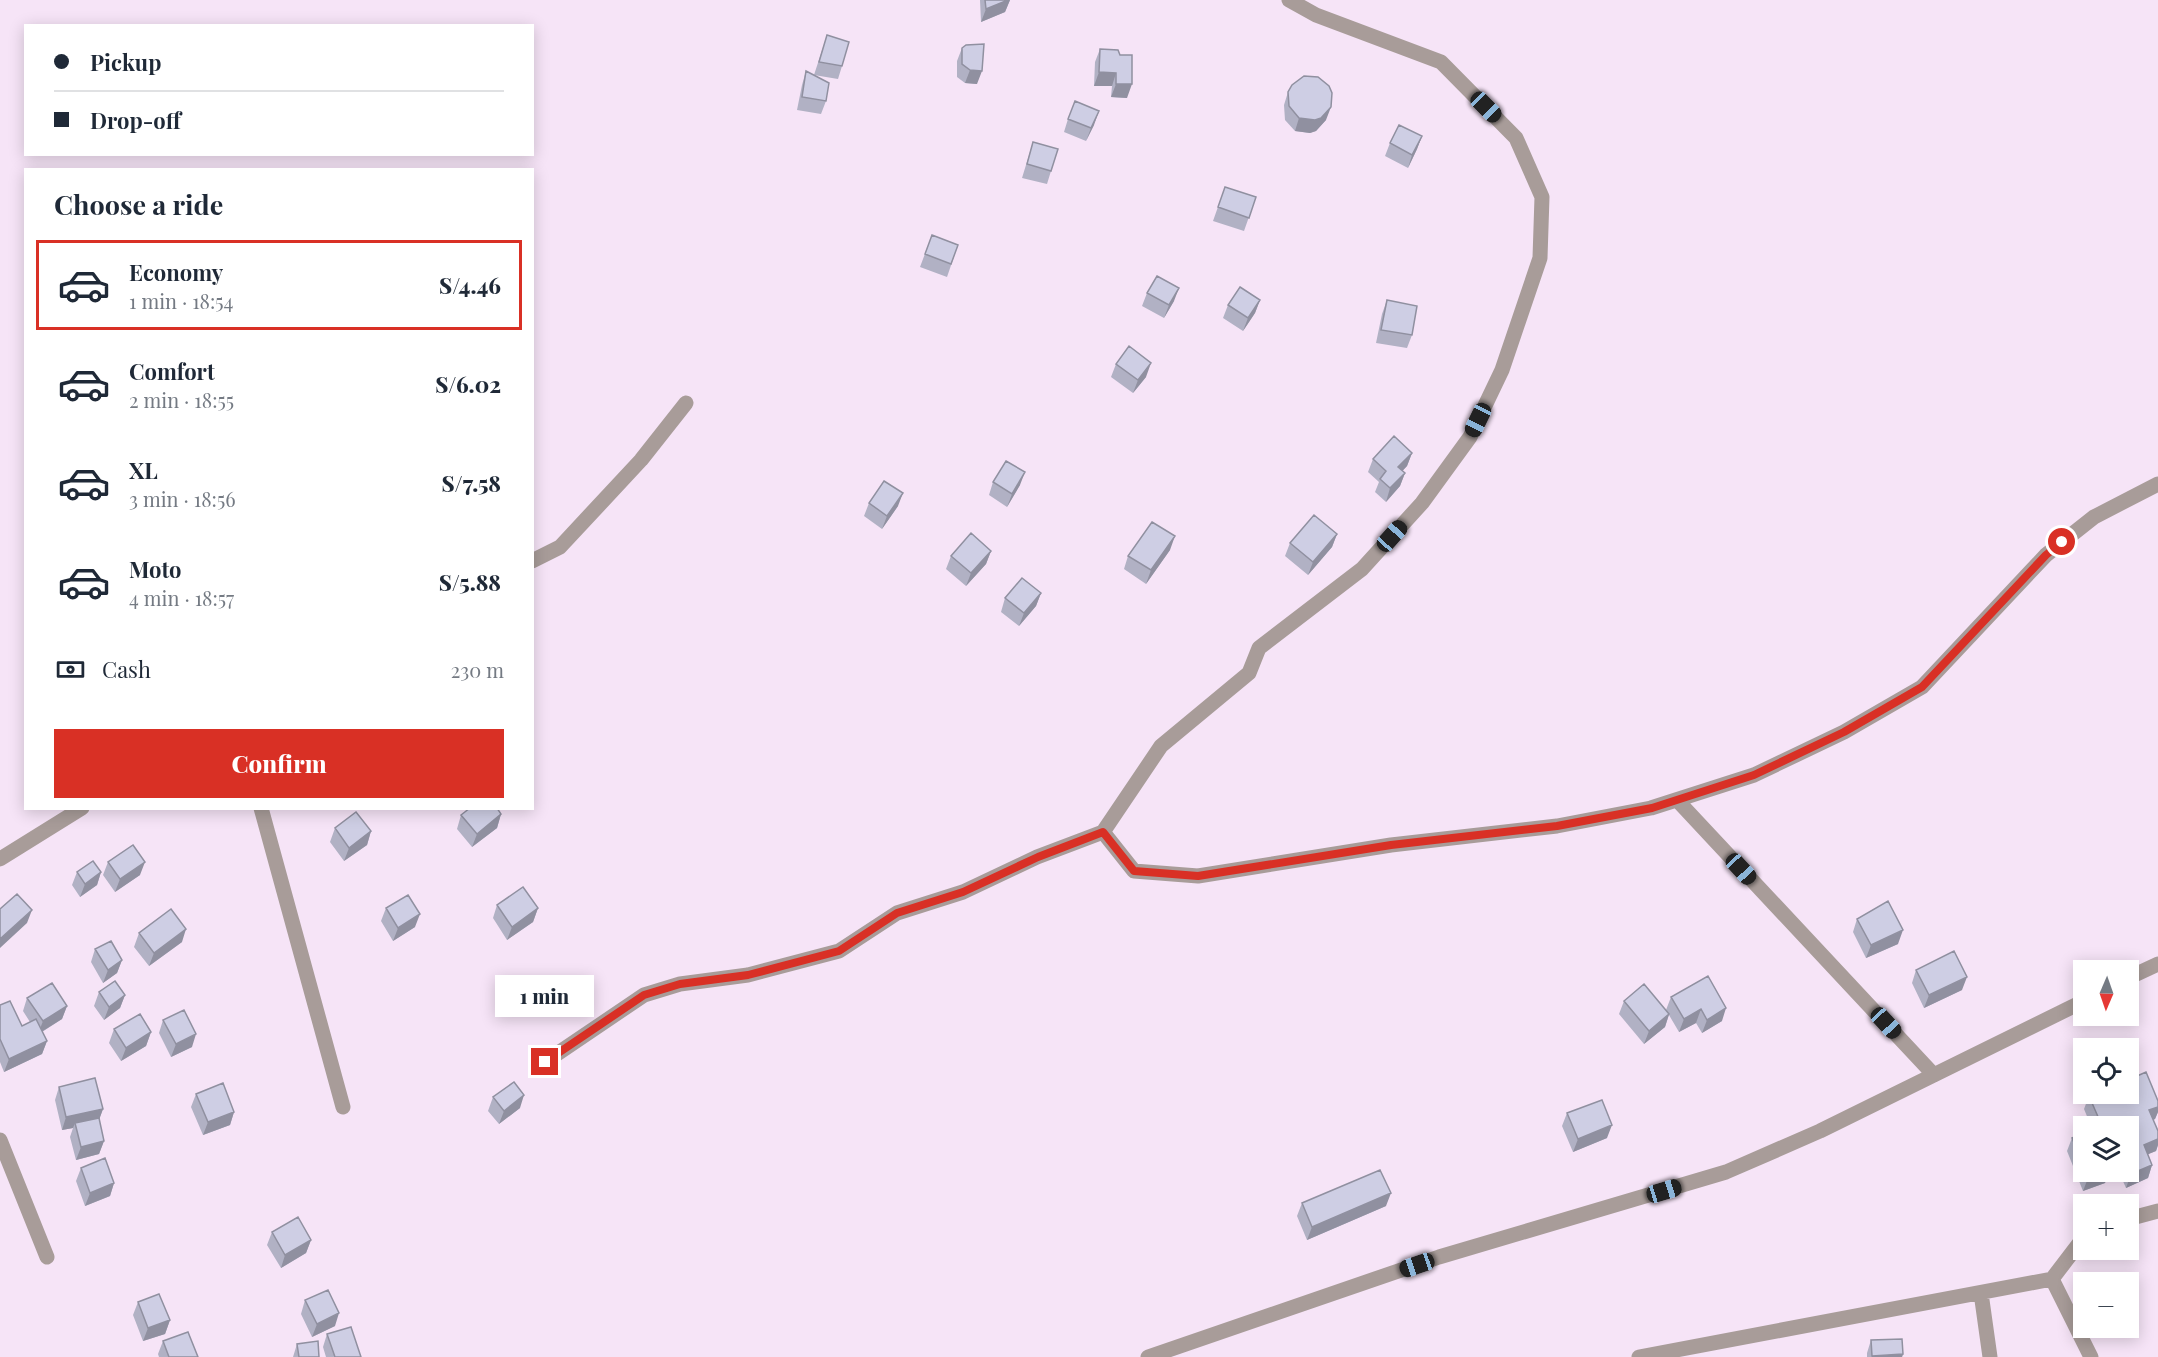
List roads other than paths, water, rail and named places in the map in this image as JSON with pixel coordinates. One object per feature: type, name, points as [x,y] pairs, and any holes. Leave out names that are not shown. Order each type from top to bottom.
[{"type":"street","points":[[545,1062],[644,995],[680,984],[748,975],[839,951],[897,913],[963,892],[1038,857],[1103,832],[1161,746],[1249,673],[1259,648],[1362,569],[1422,503],[1475,427],[1502,370],[1540,258],[1542,197],[1516,138],[1441,62],[1316,15],[1288,0]]},
{"type":"street","points":[[534,560],[560,547],[641,460],[687,403]]},
{"type":"street","points":[[1103,832],[1134,871],[1198,876],[1391,845],[1557,826],[1652,808],[1754,775],[1844,732],[1922,687],[2046,555],[2094,517],[2158,484]]},
{"type":"street","points":[[1677,800],[1934,1075]]},
{"type":"street","points":[[0,859],[79,810]]},
{"type":"street","points":[[262,810],[343,1107]]},
{"type":"street","points":[[2139,973],[2158,964]]},
{"type":"street","points":[[1148,1357],[1439,1257],[1726,1172],[1820,1131],[2073,1006]]},
{"type":"street","points":[[0,1140],[47,1257]]},
{"type":"street","points":[[2139,1216],[2158,1211]]},
{"type":"street","points":[[1639,1357],[2052,1280],[2073,1252]]},
{"type":"street","points":[[2052,1280],[2091,1357]]},
{"type":"street","points":[[1981,1293],[1990,1357]]}]
